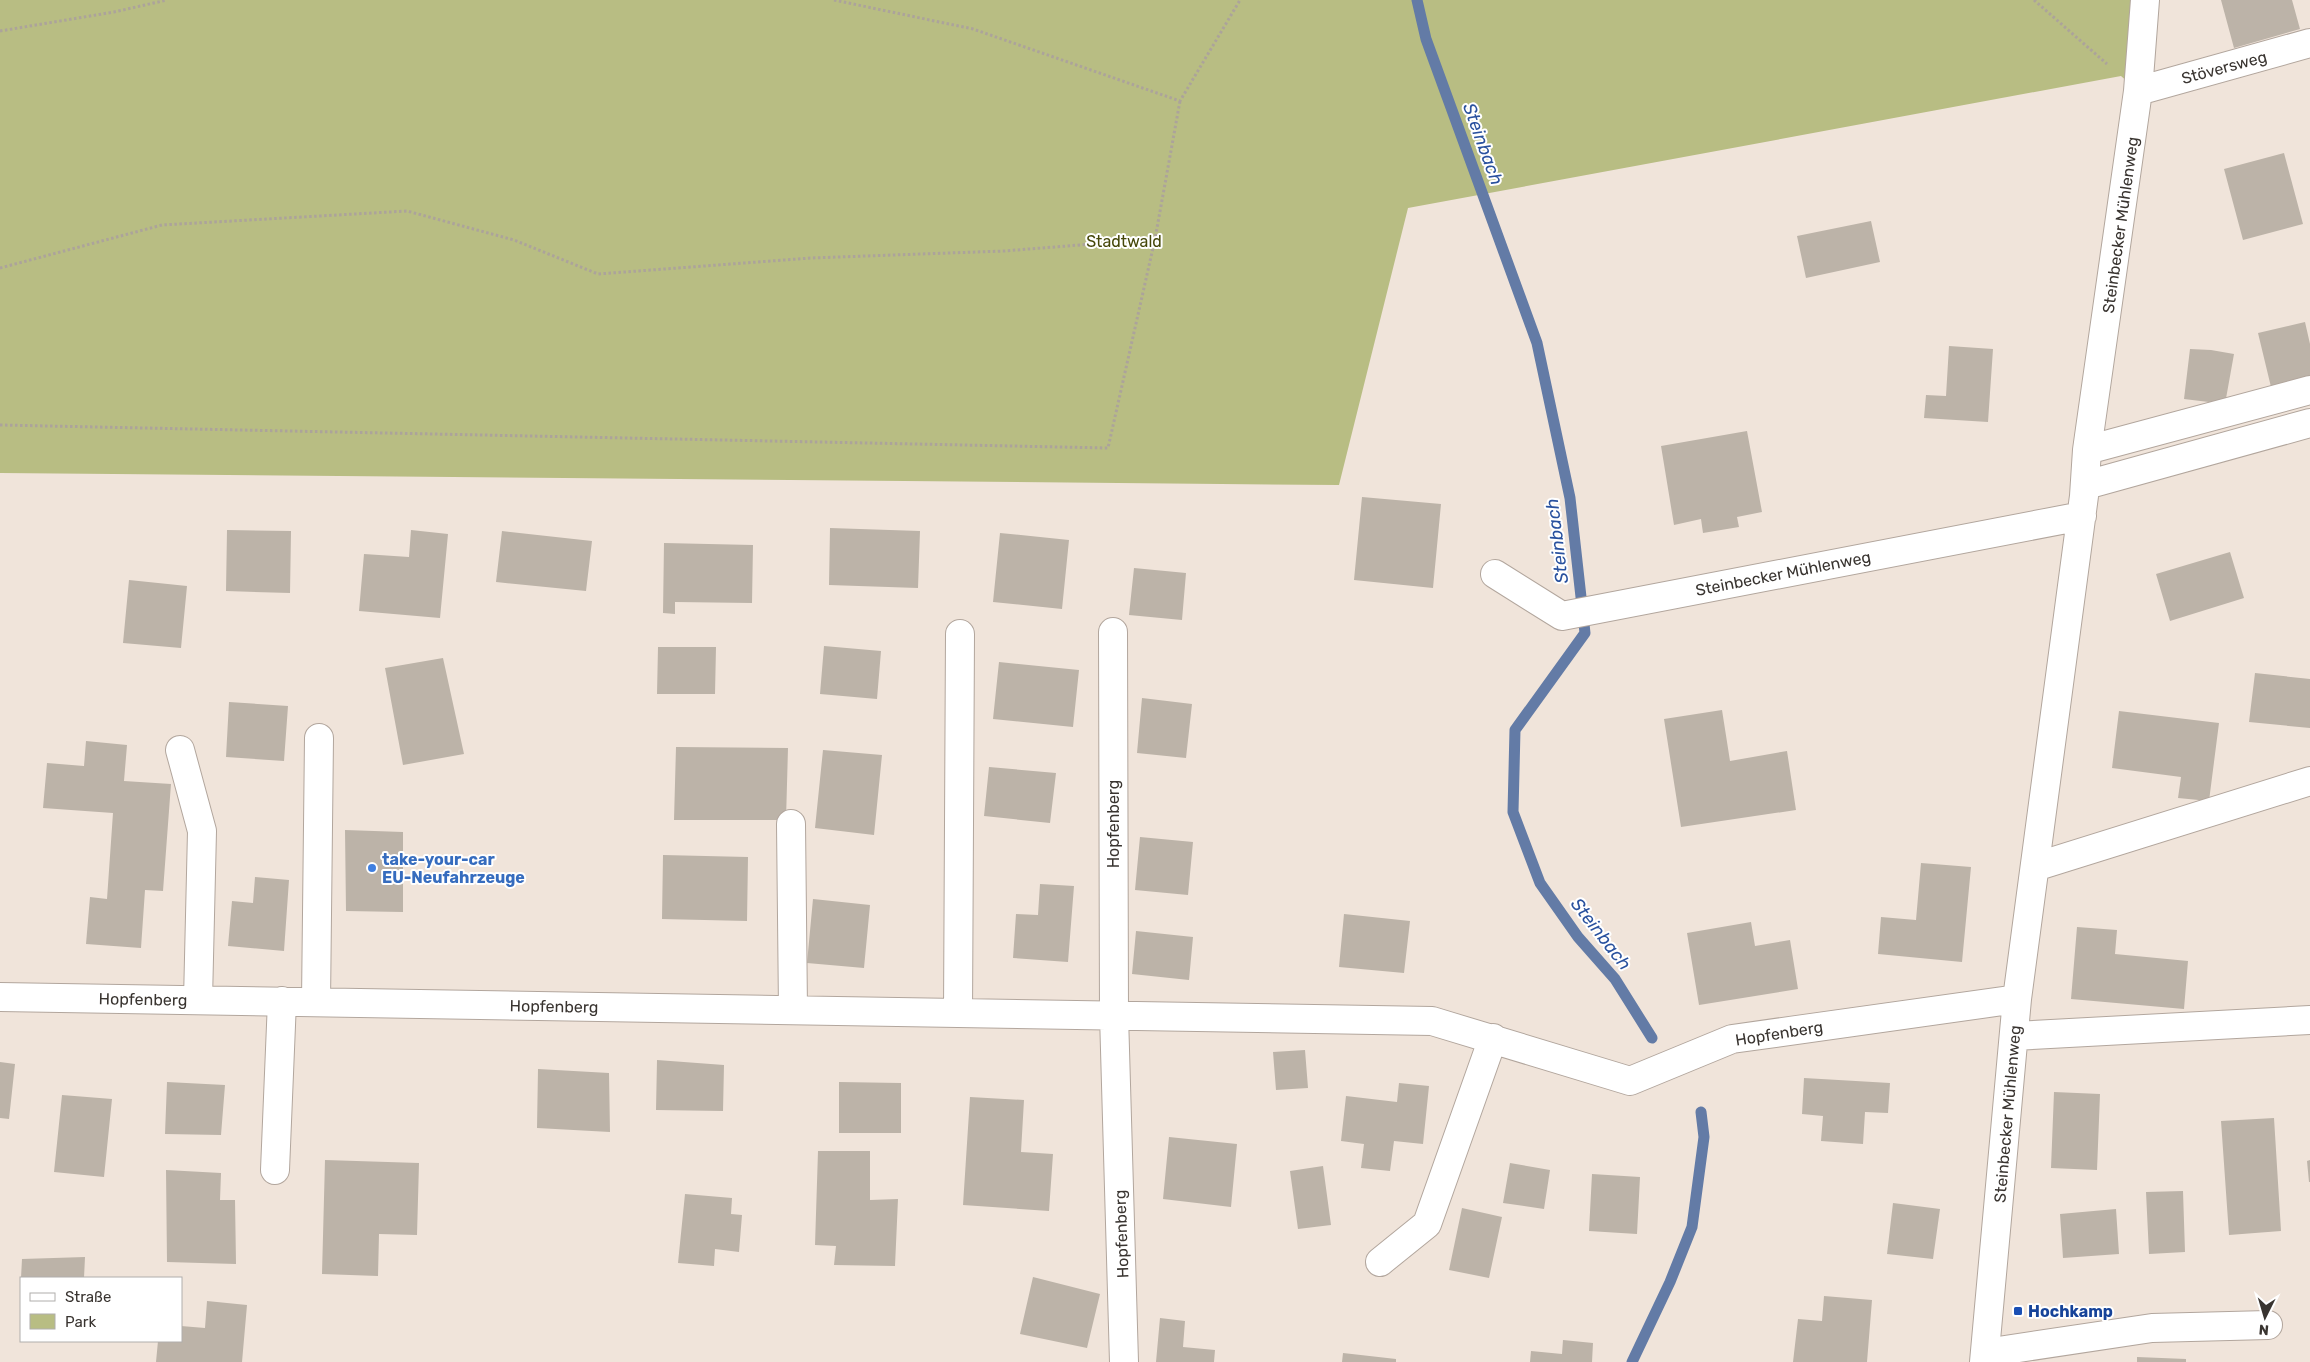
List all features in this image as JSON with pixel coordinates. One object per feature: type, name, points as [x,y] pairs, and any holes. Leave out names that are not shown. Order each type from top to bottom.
[{"type":"street","name":"Steinbecker Mühlenweg","points":[[1984,1357],[2017,999],[2086,485],[2087,450],[2138,91],[2145,0]]},
{"type":"street","name":"Stöversweg","points":[[2138,91],[2310,44]]},
{"type":"street","points":[[2087,450],[2310,390]]},
{"type":"street","points":[[2086,485],[2310,423]]},
{"type":"street","name":"Steinbecker Mühlenweg","points":[[1495,574],[1562,616],[2082,516]]},
{"type":"street","name":"Hopfenberg","points":[[1113,632],[1114,1015],[1124,1362]]},
{"type":"street","points":[[958,1013],[960,634]]},
{"type":"street","points":[[316,1002],[319,738]]},
{"type":"street","points":[[180,750],[202,831],[198,1000]]},
{"type":"street","points":[[2035,867],[2310,781]]},
{"type":"street","points":[[791,824],[792,1010]]},
{"type":"street","name":"Hopfenberg","points":[[0,997],[1432,1020],[1630,1081],[1732,1040],[2017,999]]},
{"type":"street","points":[[275,1170],[282,1001]]},
{"type":"street","points":[[2014,1036],[2310,1020]]},
{"type":"street","points":[[1380,1262],[1427,1224],[1493,1038]]},
{"type":"street","points":[[1984,1357],[2152,1328],[2268,1325]]},
{"type":"path","points":[[0,30],[114,12],[167,0]]},
{"type":"path","points":[[834,0],[973,29],[1180,101]]},
{"type":"path","points":[[0,425],[1108,448],[1155,239],[1180,101],[1240,0]]},
{"type":"path","points":[[2034,0],[2138,91]]},
{"type":"path","points":[[0,268],[162,225],[407,211],[514,240],[598,274],[811,258],[1004,251],[1155,239]]},
{"type":"green space","name":"Stadtwald","points":[[0,0],[2145,0],[2138,91],[2121,76],[1408,208],[1339,485],[0,473]]},
{"type":"building","points":[[2221,0],[2292,0],[2300,29],[2234,48]]},
{"type":"building","points":[[2284,153],[2303,224],[2243,240],[2224,169]]},
{"type":"building","points":[[1871,221],[1880,262],[1806,278],[1797,236]]},
{"type":"building","points":[[2305,322],[2310,344],[2310,378],[2271,387],[2258,333]]},
{"type":"building","points":[[1949,346],[1993,349],[1988,422],[1924,418],[1926,395],[1946,396]]},
{"type":"building","points":[[2190,349],[2234,354],[2225,404],[2184,399]]},
{"type":"building","points":[[1747,431],[1762,512],[1737,517],[1739,527],[1703,533],[1701,519],[1674,525],[1661,446]]},
{"type":"building","points":[[1362,497],[1441,504],[1433,588],[1354,580]]},
{"type":"building","points":[[830,528],[920,531],[918,588],[829,585]]},
{"type":"building","points":[[227,530],[291,531],[290,593],[226,591]]},
{"type":"building","points":[[411,530],[448,534],[440,618],[359,611],[364,554],[409,557]]},
{"type":"building","points":[[502,531],[592,541],[586,591],[496,582]]},
{"type":"building","points":[[1000,533],[1069,540],[1062,609],[993,602]]},
{"type":"building","points":[[664,543],[753,545],[752,603],[675,602],[675,614],[663,613]]},
{"type":"building","points":[[2230,552],[2244,598],[2170,621],[2156,574]]},
{"type":"building","points":[[1134,568],[1186,573],[1182,620],[1129,615]]},
{"type":"building","points":[[129,580],[187,586],[181,648],[123,643]]},
{"type":"building","points":[[824,646],[881,651],[877,699],[820,694]]},
{"type":"building","points":[[658,647],[716,647],[715,694],[657,694]]},
{"type":"building","points":[[443,658],[464,754],[403,765],[385,668]]},
{"type":"building","points":[[999,662],[1079,670],[1073,727],[993,719]]},
{"type":"building","points":[[2255,673],[2310,679],[2310,728],[2249,722]]},
{"type":"building","points":[[1142,698],[1192,704],[1186,758],[1137,753]]},
{"type":"building","points":[[229,702],[288,706],[284,761],[226,757]]},
{"type":"building","points":[[1722,710],[1730,761],[1787,751],[1796,810],[1681,827],[1664,719]]},
{"type":"building","points":[[2119,711],[2219,723],[2209,801],[2178,798],[2181,777],[2112,768]]},
{"type":"building","points":[[86,741],[127,745],[124,781],[171,784],[163,891],[145,890],[141,948],[86,944],[90,897],[107,899],[113,813],[43,808],[47,763],[84,766]]},
{"type":"building","points":[[676,747],[788,748],[786,820],[674,820]]},
{"type":"building","points":[[823,750],[882,755],[874,835],[815,828]]},
{"type":"building","points":[[989,767],[1056,773],[1050,823],[984,816]]},
{"type":"building","points":[[345,830],[403,832],[403,912],[346,911]]},
{"type":"building","points":[[1140,837],[1193,842],[1188,895],[1135,890]]},
{"type":"building","points":[[663,855],[748,857],[747,921],[662,919]]},
{"type":"building","points":[[1921,863],[1971,867],[1962,962],[1878,954],[1881,917],[1916,920]]},
{"type":"building","points":[[255,877],[289,880],[284,951],[228,946],[232,901],[253,903]]},
{"type":"building","points":[[1040,884],[1074,886],[1068,962],[1013,958],[1016,914],[1038,915]]},
{"type":"building","points":[[813,899],[870,905],[864,968],[807,963]]},
{"type":"building","points":[[1344,914],[1410,921],[1404,973],[1339,967]]},
{"type":"building","points":[[1751,922],[1755,946],[1790,940],[1798,989],[1699,1005],[1687,933]]},
{"type":"building","points":[[2077,927],[2117,930],[2115,954],[2188,961],[2184,1009],[2071,999]]},
{"type":"building","points":[[1136,931],[1193,937],[1189,980],[1132,974]]},
{"type":"building","points":[[1305,1050],[1308,1088],[1276,1090],[1273,1052]]},
{"type":"building","points":[[657,1060],[724,1065],[723,1111],[656,1110]]},
{"type":"building","points":[[0,1062],[15,1064],[9,1119],[0,1118]]},
{"type":"building","points":[[538,1069],[609,1073],[610,1132],[537,1128]]},
{"type":"building","points":[[1804,1078],[1890,1083],[1888,1113],[1865,1112],[1863,1144],[1821,1141],[1823,1116],[1802,1114]]},
{"type":"building","points":[[167,1082],[225,1085],[221,1135],[165,1134]]},
{"type":"building","points":[[839,1082],[901,1083],[901,1133],[839,1133]]},
{"type":"building","points":[[1399,1083],[1429,1086],[1423,1144],[1394,1141],[1390,1171],[1361,1168],[1364,1144],[1341,1141],[1346,1096],[1397,1102]]},
{"type":"building","points":[[2054,1092],[2100,1094],[2097,1170],[2051,1168]]},
{"type":"building","points":[[62,1095],[112,1099],[104,1177],[54,1172]]},
{"type":"building","points":[[970,1097],[1024,1100],[1021,1152],[1053,1154],[1049,1211],[963,1205]]},
{"type":"building","points":[[2274,1118],[2281,1231],[2229,1235],[2221,1121]]},
{"type":"building","points":[[1169,1137],[1237,1144],[1231,1207],[1163,1199]]},
{"type":"building","points":[[818,1151],[870,1151],[870,1200],[898,1199],[895,1266],[834,1265],[836,1246],[815,1245]]},
{"type":"building","points":[[325,1160],[419,1163],[417,1235],[379,1234],[378,1276],[322,1274]]},
{"type":"building","points":[[2310,1160],[2310,1182],[2309,1182],[2307,1161]]},
{"type":"building","points":[[1510,1163],[1550,1170],[1544,1209],[1503,1203]]},
{"type":"building","points":[[1323,1166],[1331,1225],[1298,1229],[1290,1171]]},
{"type":"building","points":[[166,1170],[221,1173],[220,1200],[235,1200],[236,1264],[167,1262]]},
{"type":"building","points":[[1592,1174],[1640,1177],[1637,1234],[1589,1231]]},
{"type":"building","points":[[2183,1191],[2185,1252],[2149,1254],[2146,1192]]},
{"type":"building","points":[[685,1194],[732,1198],[731,1214],[742,1215],[739,1252],[715,1249],[714,1266],[678,1263]]},
{"type":"building","points":[[1893,1203],[1940,1209],[1933,1259],[1887,1254]]},
{"type":"building","points":[[1462,1208],[1502,1217],[1489,1278],[1449,1270]]},
{"type":"building","points":[[2116,1209],[2119,1254],[2063,1258],[2060,1214]]},
{"type":"building","points":[[85,1257],[84,1277],[21,1277],[22,1259]]},
{"type":"building","points":[[1033,1277],[1100,1294],[1087,1348],[1020,1334]]},
{"type":"building","points":[[1824,1296],[1872,1300],[1867,1362],[1793,1362],[1798,1319],[1822,1321]]},
{"type":"building","points":[[207,1301],[247,1305],[242,1362],[156,1362],[158,1342],[182,1342],[182,1326],[205,1328]]},
{"type":"building","points":[[1160,1318],[1185,1321],[1183,1347],[1215,1350],[1214,1362],[1156,1362]]},
{"type":"building","points":[[1563,1340],[1593,1343],[1592,1362],[1530,1362],[1531,1351],[1562,1354]]},
{"type":"building","points":[[1343,1353],[1396,1359],[1396,1362],[1342,1362]]},
{"type":"building","points":[[2137,1357],[2186,1359],[2186,1362],[2137,1362]]},
{"type":"waterway","name":"Steinbach","points":[[1417,0],[1426,39],[1537,343],[1570,498],[1585,633],[1515,730],[1513,812],[1540,883],[1578,937],[1615,979],[1652,1038]]},
{"type":"waterway","name":"Steinbach","points":[[1632,1362],[1670,1282],[1692,1227],[1704,1137],[1701,1112]]},
{"type":"place","name":"take-your-car EU-Neufahrzeuge","points":[[372,868]]},
{"type":"place","name":"Hochkamp","points":[[2018,1311]]}]
